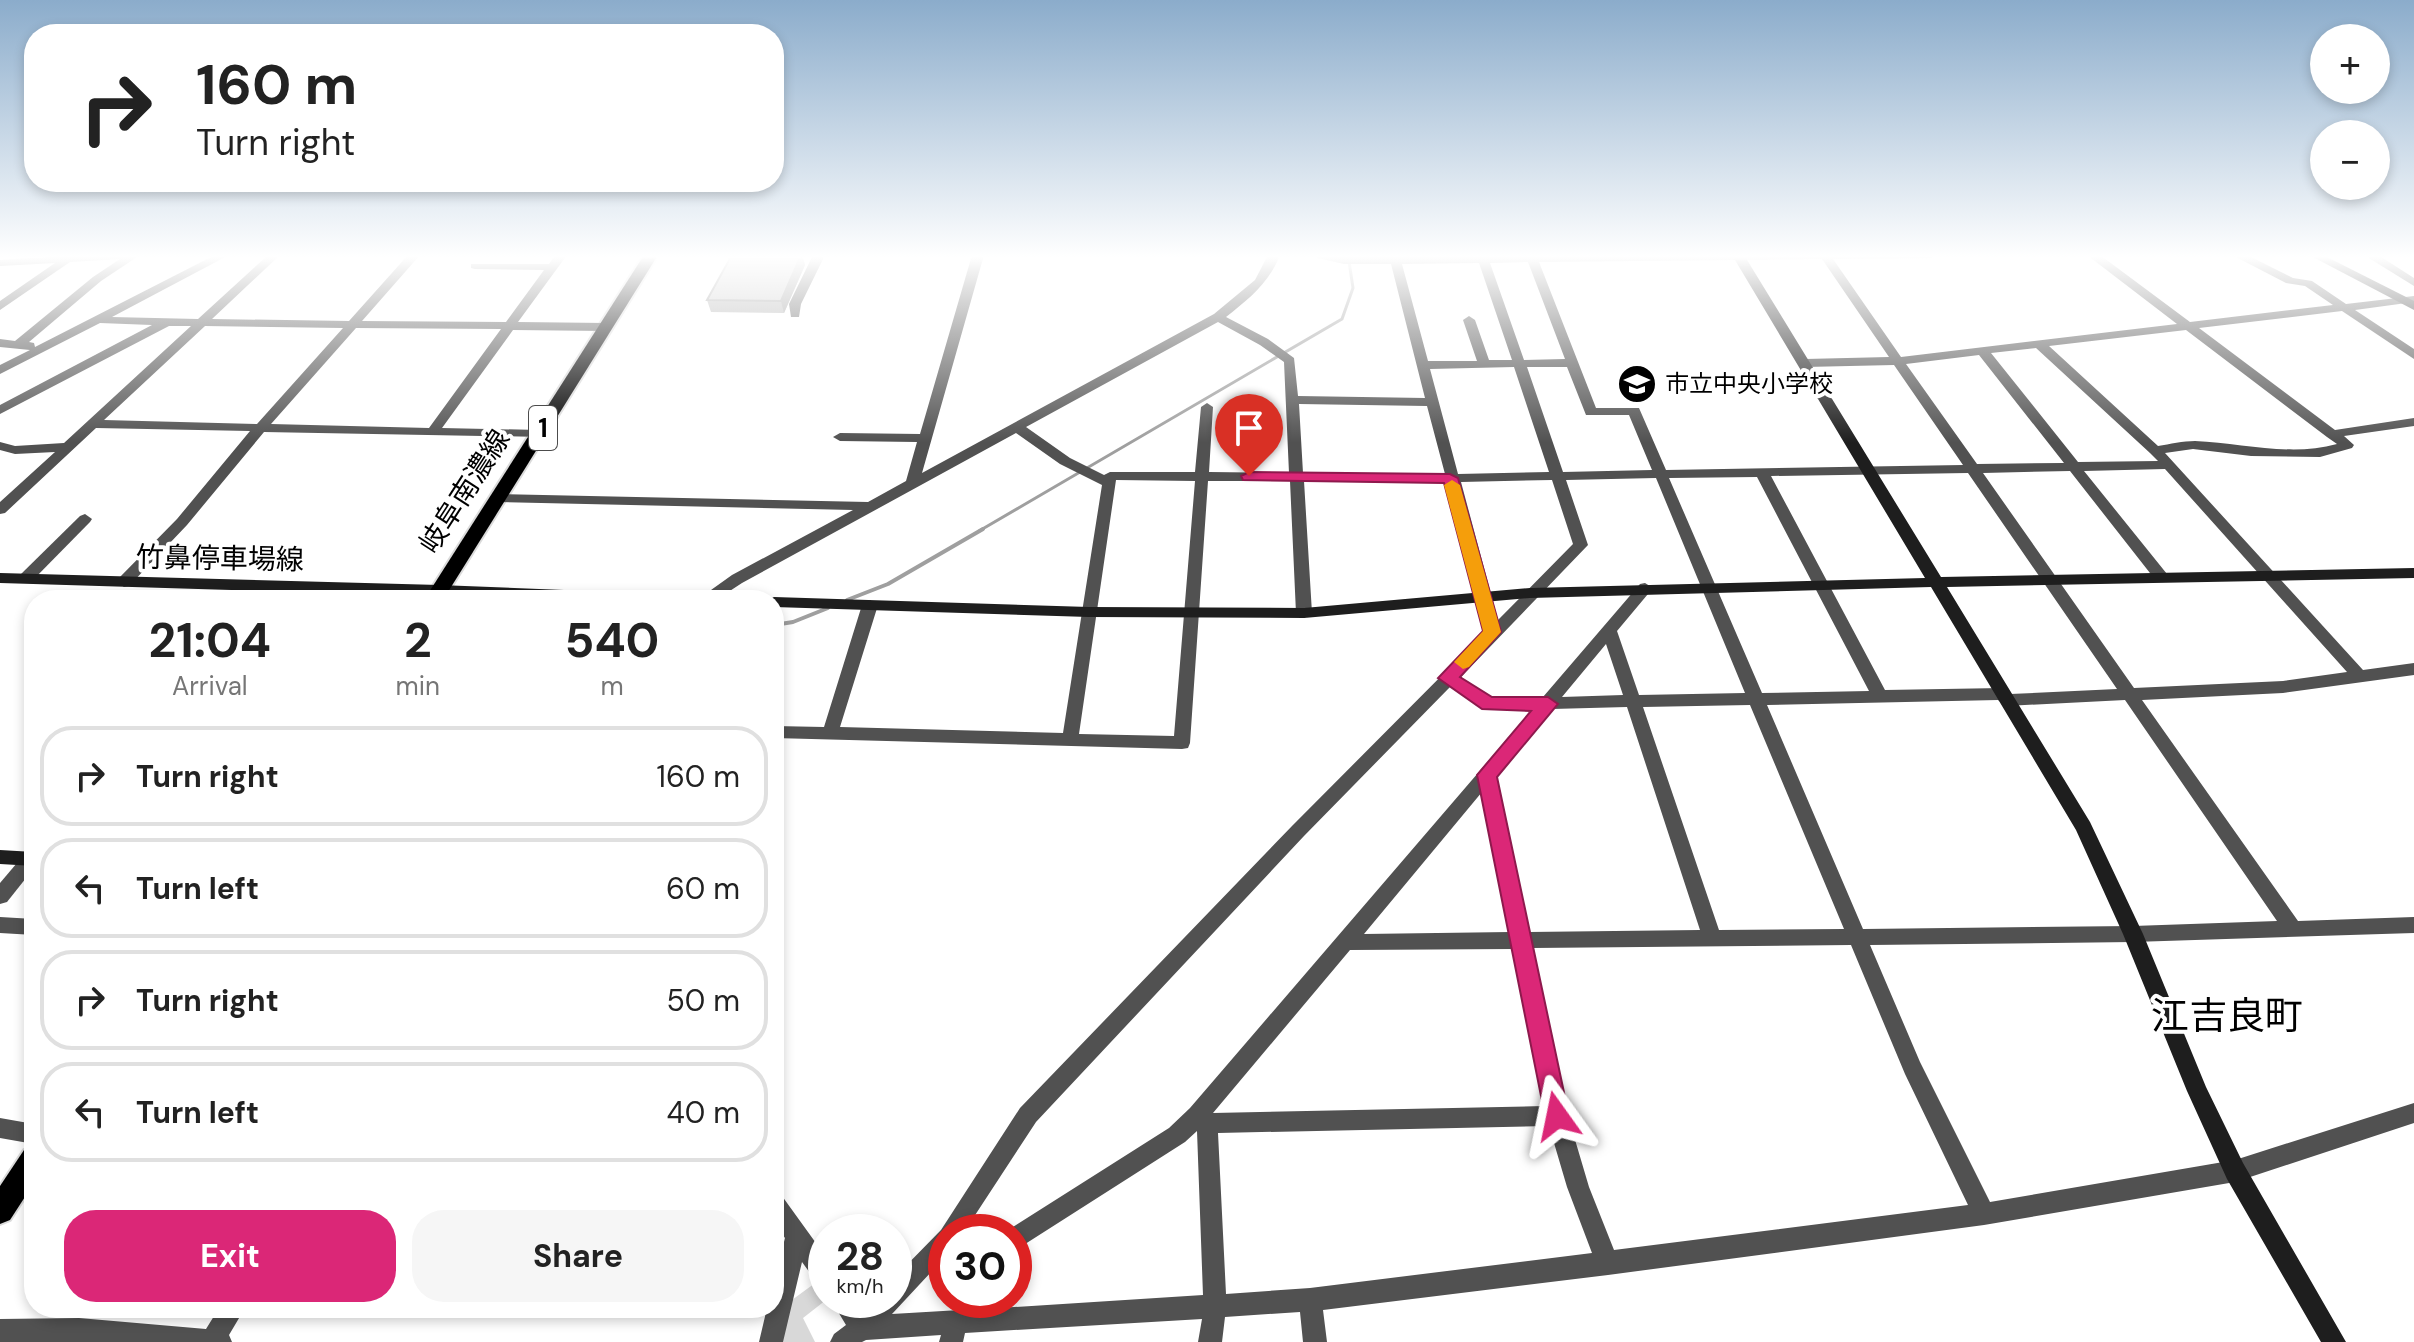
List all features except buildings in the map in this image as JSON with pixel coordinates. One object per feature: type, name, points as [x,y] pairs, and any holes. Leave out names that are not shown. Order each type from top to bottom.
[{"type":"main road","name":"岐阜南濃線","points":[[439,590],[612,318]]},
{"type":"main road","points":[[0,1210],[24,1174]]},
{"type":"street","points":[[19,344],[51,318]]},
{"type":"street","points":[[0,370],[102,318]]},
{"type":"street","points":[[0,510],[207,318]]},
{"type":"street","points":[[124,582],[182,522],[359,318]]},
{"type":"street","points":[[433,431],[516,318]]},
{"type":"street","points":[[912,483],[960,318]]},
{"type":"street","points":[[720,590],[1217,318]]},
{"type":"street","points":[[1219,318],[1264,342],[1290,361],[1304,613]]},
{"type":"street","points":[[1410,318],[1481,597],[1493,632]]},
{"type":"street","points":[[963,1214],[1028,1115],[1117,1018],[1530,593],[1581,545],[1503,318]]},
{"type":"street","points":[[1555,318],[1591,412],[1634,411],[1912,1067],[1984,1214]]},
{"type":"street","points":[[1777,318],[2084,827],[2133,934],[2170,1030],[2235,1171],[2334,1342]]},
{"type":"street","points":[[1867,318],[2293,929]]},
{"type":"street","points":[[2155,450],[2193,445],[2251,452],[2320,453],[2347,445],[2177,318]]},
{"type":"street","points":[[1805,363],[1897,361],[2255,318]]},
{"type":"street","points":[[2358,318],[2414,355]]},
{"type":"street","points":[[97,320],[606,327]]},
{"type":"street","points":[[1469,320],[1484,364]]},
{"type":"street","points":[[0,410],[167,322]]},
{"type":"street","points":[[0,343],[43,348]]},
{"type":"street","points":[[2039,344],[2155,450],[2360,677]]},
{"type":"street","points":[[1981,349],[2162,578]]},
{"type":"street","points":[[1422,365],[1573,363]]},
{"type":"street","points":[[1293,400],[1431,402]]},
{"type":"street","points":[[784,732],[1182,743],[1207,407]]},
{"type":"street","points":[[2332,434],[2414,422]]},
{"type":"street","points":[[95,424],[539,434]]},
{"type":"street","points":[[1018,428],[1065,461],[1102,480]]},
{"type":"street","points":[[840,437],[926,438]]},
{"type":"street","points":[[0,446],[15,450],[69,447]]},
{"type":"street","points":[[1102,480],[1110,476],[1450,478],[2169,465]]},
{"type":"street","points":[[1762,473],[1880,697]]},
{"type":"street","points":[[1070,740],[1089,612],[1102,480]]},
{"type":"street","points":[[498,498],[871,506]]},
{"type":"street","points":[[25,579],[85,519]]},
{"type":"street","points":[[784,602],[1089,612],[1304,613],[1530,593],[1645,588],[2414,573]]},
{"type":"street","name":"竹鼻停車場線","points":[[0,578],[316,590]]},
{"type":"street","points":[[1032,1227],[1202,1119],[1344,942],[1645,588]]},
{"type":"street","points":[[830,734],[869,605]]},
{"type":"street","points":[[1610,632],[1712,937]]},
{"type":"street","points":[[1448,678],[1488,704],[1548,704],[2130,695],[2283,687],[2414,669]]},
{"type":"street","points":[[1487,775],[1557,1116],[1578,1187],[1608,1264]]},
{"type":"street","points":[[0,857],[24,858]]},
{"type":"street","points":[[0,896],[24,868]]},
{"type":"street","points":[[0,925],[24,926]]},
{"type":"street","points":[[1344,942],[2133,934],[2414,925]]},
{"type":"street","points":[[862,1328],[1310,1300],[1984,1214],[2235,1171],[2414,1113]]},
{"type":"street","points":[[1202,1119],[1557,1116]]},
{"type":"street","points":[[1202,1119],[1215,1308],[1210,1342]]},
{"type":"street","points":[[0,1128],[24,1132]]},
{"type":"street","points":[[784,1217],[808,1250]]},
{"type":"street","points":[[784,1288],[797,1234]]},
{"type":"street","points":[[912,1276],[928,1258]]},
{"type":"street","points":[[1310,1300],[1315,1342]]},
{"type":"street","points":[[0,1331],[79,1330],[214,1342],[227,1318]]},
{"type":"street","points":[[771,1342],[777,1318]]},
{"type":"street","points":[[855,1318],[862,1328]]},
{"type":"street","points":[[842,1342],[872,1318]]},
{"type":"shaded area","points":[[808,1288],[808,1314],[803,1318],[815,1342],[773,1342],[779,1318],[784,1318],[784,1306]]},
{"type":"waterway","points":[[979,531],[1342,318]]},
{"type":"waterway","points":[[847,600],[888,584],[983,529]]},
{"type":"waterway","points":[[784,623],[828,608]]},
{"type":"slow traffic","points":[[1452,485],[1493,632],[1463,662]]},
{"type":"place","name":"市立中央小学校","points":[[1637,384]]},
{"type":"district","name":"江吉良町","points":[[2227,1016]]},
{"type":"route","points":[[1249,476],[1450,478],[1493,632],[1448,678],[1488,704],[1548,704],[1487,775],[1557,1116]]}]
